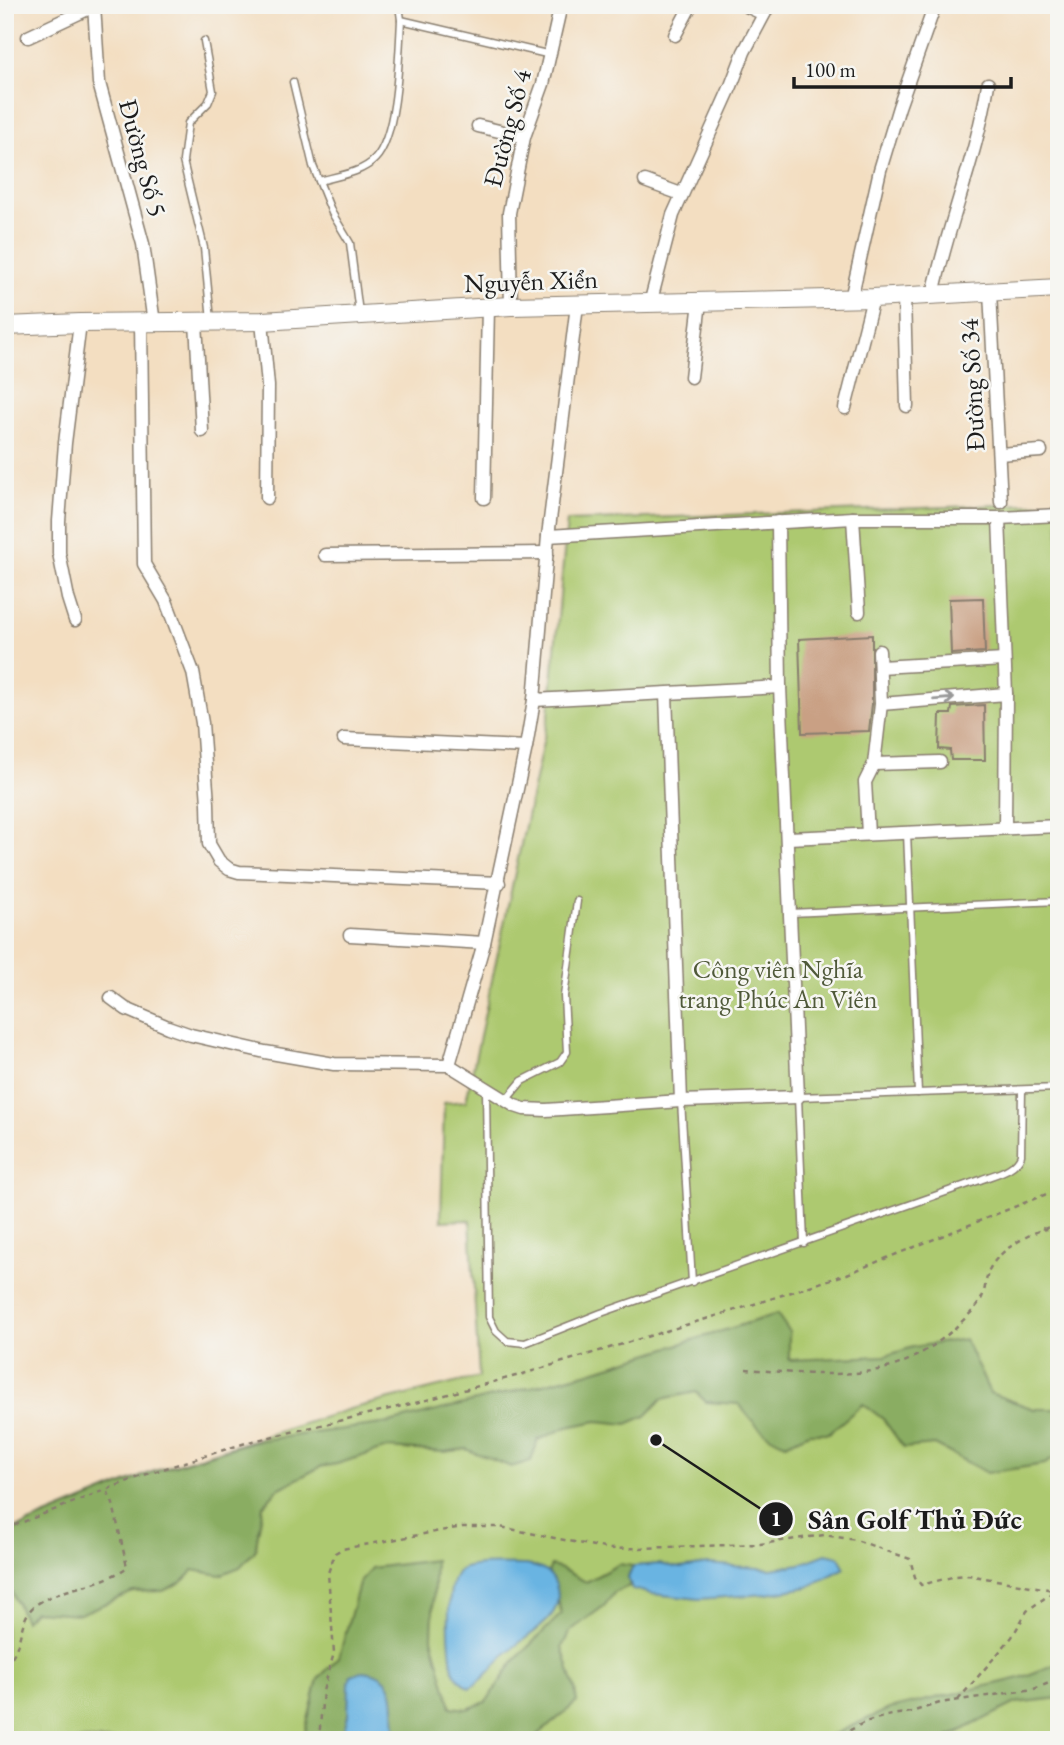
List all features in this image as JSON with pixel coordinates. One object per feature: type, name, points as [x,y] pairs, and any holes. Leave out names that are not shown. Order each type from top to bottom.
[{"type":"main road","name":"Nguyễn Xiển","points":[[5,326],[262,321],[511,306],[851,299],[1059,288]]},
{"type":"street","name":"Đường Số 4","points":[[511,306],[509,213],[524,137],[551,55],[561,5]]},
{"type":"street","points":[[674,35],[691,5]]},
{"type":"street","points":[[650,304],[681,194],[744,52],[766,10],[744,5]]},
{"type":"street","points":[[851,299],[880,170],[935,5]]},
{"type":"street","points":[[28,37],[94,6]]},
{"type":"street","name":"Đường Số 5","points":[[94,6],[99,83],[143,244],[147,323],[144,564],[166,601],[193,672],[202,723],[209,844],[213,854],[229,869],[239,872],[499,883]]},
{"type":"street","points":[[933,295],[942,252],[973,157],[988,84]]},
{"type":"street","points":[[478,126],[524,137]]},
{"type":"street","points":[[645,181],[681,194]]},
{"type":"street","name":"Đường Số 34","points":[[990,292],[1001,502]]},
{"type":"street","points":[[904,296],[906,406]]},
{"type":"street","points":[[845,408],[873,298]]},
{"type":"street","points":[[691,377],[700,302]]},
{"type":"street","points":[[449,1065],[499,883],[526,747],[534,699],[548,536],[577,305]]},
{"type":"street","points":[[484,498],[488,307]]},
{"type":"street","points":[[262,321],[268,386],[267,498]]},
{"type":"street","points":[[202,432],[203,322]]},
{"type":"street","points":[[75,620],[60,563],[59,521],[65,443],[80,323]]},
{"type":"street","points":[[999,454],[1041,452]]},
{"type":"street","points":[[548,536],[853,518],[999,518],[1059,515]]},
{"type":"street","points":[[853,518],[859,612]]},
{"type":"street","points":[[999,518],[1006,694],[1005,828]]},
{"type":"street","points":[[111,998],[126,1009],[168,1027],[265,1052],[334,1064],[449,1065],[524,1109],[798,1097],[780,687],[778,522]]},
{"type":"street","points":[[325,555],[547,553]]},
{"type":"street","points":[[867,834],[865,782],[874,764],[881,704],[879,651]]},
{"type":"street","points":[[880,667],[1004,660]]},
{"type":"street","points":[[534,699],[780,687]]},
{"type":"street","points":[[666,694],[681,1101]]},
{"type":"street","points":[[881,704],[1006,694]]},
{"type":"street","points":[[344,739],[526,747]]},
{"type":"street","points":[[874,764],[940,762]]},
{"type":"street","points":[[788,838],[1059,826]]},
{"type":"street","points":[[350,935],[484,943]]},
{"type":"lane","points":[[319,181],[365,166],[380,152],[391,124],[401,20],[399,5]]},
{"type":"lane","points":[[401,20],[551,55]]},
{"type":"lane","points":[[203,322],[204,248],[183,161],[188,123],[211,98],[213,91],[204,41]]},
{"type":"lane","points":[[292,82],[310,156],[319,181],[332,213],[350,243],[359,315]]},
{"type":"lane","points":[[907,833],[918,1093]]},
{"type":"lane","points":[[507,1099],[522,1082],[560,1062],[567,1052],[564,996],[577,901]]},
{"type":"lane","points":[[788,913],[1059,901]]},
{"type":"lane","points":[[486,1087],[489,1317],[496,1331],[507,1341],[525,1343],[601,1313],[980,1181],[1014,1166],[1021,1155],[1022,1090]]},
{"type":"lane","points":[[804,1243],[798,1097],[1059,1088]]},
{"type":"lane","points":[[681,1101],[692,1282]]},
{"type":"path","points":[[5,1529],[107,1489],[250,1442],[523,1374],[726,1313],[846,1274],[1059,1189]]},
{"type":"path","points":[[746,1369],[791,1373],[844,1373],[892,1366],[943,1339],[981,1300],[989,1270],[1002,1252],[1042,1228],[1059,1224]]},
{"type":"path","points":[[1042,1228],[1059,1236]]},
{"type":"path","points":[[5,1664],[13,1658],[20,1642],[23,1623],[34,1606],[55,1595],[118,1574],[127,1567],[107,1489]]},
{"type":"path","points":[[319,1740],[323,1691],[334,1653],[328,1573],[335,1553],[354,1546],[462,1527],[523,1530],[609,1549],[760,1544],[824,1535],[856,1540],[910,1559],[915,1577],[921,1585],[968,1575],[1056,1591]]},
{"type":"path","points":[[958,1700],[1012,1637],[1027,1611],[1056,1591]]},
{"type":"path","points":[[832,1740],[865,1722],[958,1700],[1034,1689],[1059,1679]]},
{"type":"green space","name":"Công viên Nghĩa trang Phúc An Viên","points":[[1059,503],[1059,1740],[5,1740],[5,1533],[155,1471],[350,1409],[479,1377],[470,1220],[441,1221],[444,1103],[466,1101],[549,714],[567,521]]},
{"type":"green space","points":[[777,1314],[789,1331],[789,1360],[885,1356],[913,1347],[965,1339],[990,1393],[1034,1409],[1059,1409],[1059,1454],[1045,1464],[987,1473],[935,1445],[904,1448],[883,1419],[863,1404],[829,1433],[809,1433],[786,1444],[760,1428],[739,1404],[706,1402],[696,1392],[662,1399],[646,1416],[627,1424],[597,1421],[567,1427],[538,1440],[531,1461],[511,1467],[466,1449],[444,1452],[387,1448],[320,1467],[278,1489],[263,1506],[255,1551],[240,1567],[220,1575],[193,1570],[182,1582],[163,1591],[133,1592],[80,1614],[34,1611],[25,1621],[5,1577],[5,1533],[155,1471],[254,1441],[389,1423],[586,1373]]},
{"type":"green space","points":[[435,1560],[432,1638],[451,1707],[467,1709],[486,1702],[514,1661],[561,1614],[555,1584],[548,1572],[551,1566],[586,1582],[619,1564],[633,1566],[628,1578],[630,1586],[615,1592],[604,1606],[570,1631],[562,1647],[577,1702],[532,1740],[303,1740],[318,1679],[339,1657],[359,1584],[371,1568]]},
{"type":"green space","points":[[1059,1663],[1059,1698],[1016,1703],[943,1740],[821,1740],[889,1709],[1020,1678]]},
{"type":"water","points":[[826,1554],[839,1557],[845,1568],[808,1587],[767,1594],[699,1599],[652,1594],[632,1589],[628,1578],[633,1566],[659,1564],[680,1568],[708,1564],[771,1569],[800,1564]]},
{"type":"water","points":[[526,1565],[551,1576],[558,1597],[556,1607],[544,1624],[509,1651],[469,1688],[454,1672],[450,1650],[449,1602],[455,1577],[466,1567]]},
{"type":"water","points":[[362,1671],[384,1679],[389,1686],[394,1705],[396,1740],[341,1740],[348,1715],[351,1675]]},
{"type":"building","points":[[983,598],[985,652],[951,654],[949,599]]},
{"type":"building","points":[[872,635],[872,704],[869,731],[802,733],[799,639]]},
{"type":"building","points":[[984,705],[985,760],[951,760],[950,750],[939,749],[940,714],[951,714],[952,707]]},
{"type":"place","name":"Sân Golf Thủ Đức","points":[[656,1440]]}]
